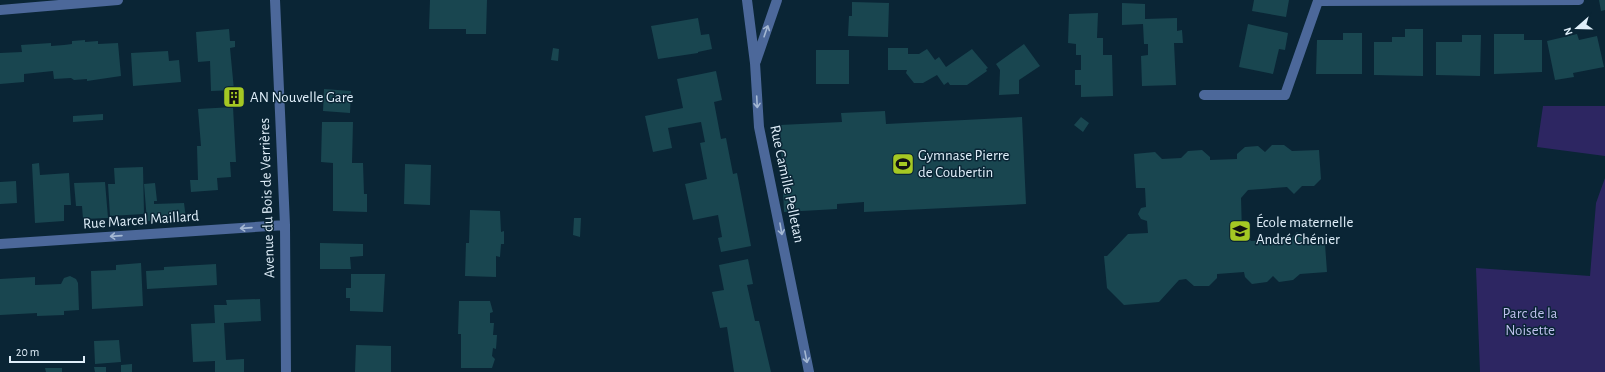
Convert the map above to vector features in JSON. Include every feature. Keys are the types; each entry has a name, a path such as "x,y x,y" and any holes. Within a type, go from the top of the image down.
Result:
{"street":[{"path":"0,10 118,0"},
{"name":"Avenue du Bois de Verrières","path":"275,0 285,225 286,372"},
{"name":"Rue Camille Pelletan","path":"747,0 755,63 759,127 809,372"},
{"path":"755,63 777,0"},
{"path":"1204,95 1285,94 1318,1 1579,0"},
{"name":"Rue Marcel Maillard","path":"0,244 285,225"}],"green space":[{"path":"1543,106 1605,106 1605,156 1537,147"},
{"name":"Parc de la Noisette","path":"1605,178 1605,372 1480,372 1476,268 1590,276 1596,203"}],"building":[{"path":"430,0 487,0 486,34 466,34 466,29 429,29"},
{"path":"1254,0 1289,0 1286,17 1252,11"},
{"path":"1599,0 1605,0 1605,10 1601,11"},
{"path":"852,2 889,3 888,37 848,36 849,16 852,16"},
{"path":"1122,3 1145,4 1145,19 1177,18 1177,31 1182,30 1183,43 1174,43 1176,85 1142,86 1141,56 1148,55 1148,44 1144,44 1143,24 1122,25"},
{"path":"1098,13 1097,38 1103,38 1103,55 1112,55 1113,96 1081,97 1081,85 1075,85 1075,70 1081,70 1081,55 1076,55 1076,44 1068,43 1069,14"},
{"path":"698,18 701,35 709,34 712,49 698,53 658,59 651,26"},
{"path":"1248,24 1288,33 1285,50 1279,49 1273,74 1239,67"},
{"path":"229,29 230,41 235,41 235,47 230,48 234,90 211,91 210,61 198,62 196,32"},
{"path":"1405,29 1423,29 1423,76 1374,75 1374,42 1392,42 1392,37 1405,37"},
{"path":"1343,33 1362,33 1362,74 1316,74 1317,40 1343,40"},
{"path":"1494,34 1524,34 1524,40 1542,40 1542,72 1494,74"},
{"path":"1577,34 1579,40 1597,36 1604,67 1573,73 1574,77 1555,80 1547,41"},
{"path":"1462,35 1481,35 1480,76 1436,75 1436,42 1462,42"},
{"path":"85,40 85,42 98,41 98,44 118,43 121,76 87,81 87,79 74,80 71,78 54,79 53,71 24,74 24,82 0,84 0,53 22,52 21,45 51,43 51,46 64,45 72,44 72,41"},
{"path":"1024,44 1040,66 1019,80 1019,94 999,95 1000,70 996,64"},
{"path":"553,48 559,49 558,61 551,60"},
{"path":"888,48 908,48 908,54 919,54 927,49 935,60 939,57 946,67 972,49 988,68 986,69 987,71 967,85 950,85 948,82 944,85 937,75 923,83 914,83 906,73 907,70 888,70"},
{"path":"816,50 849,50 849,84 816,84"},
{"path":"168,51 169,61 179,60 181,82 133,86 131,53"},
{"path":"716,71 722,100 714,102 721,139 726,138 733,174 737,173 751,246 721,252 718,238 722,237 718,215 693,220 685,184 707,179 700,143 705,142 701,122 668,128 672,148 653,152 645,116 683,108 677,79"},
{"path":"324,89 351,91 350,113 323,111"},
{"name":"AN Nouvelle Gare","path":"242,91 243,103 227,104 226,92"},
{"path":"233,107 236,162 230,162 231,177 217,178 218,190 191,192 190,180 198,180 197,146 201,146 198,109"},
{"name":"Gymnase Pierre de Coubertin","path":"885,111 886,124 1022,117 1026,204 864,212 864,202 837,204 837,209 784,212 780,125 842,122 841,113"},
{"path":"103,114 103,120 73,122 73,116"},
{"path":"1081,117 1089,123 1083,132 1074,125"},
{"path":"322,122 353,122 352,163 363,163 364,194 367,194 367,212 333,211 333,163 321,162"},
{"path":"1272,145 1284,145 1292,151 1319,150 1321,179 1314,186 1302,186 1294,194 1287,187 1248,190 1241,198 1242,233 1251,241 1290,239 1297,232 1305,238 1317,237 1325,244 1327,272 1300,274 1293,280 1279,282 1273,276 1267,282 1252,284 1245,277 1244,272 1217,274 1217,278 1209,286 1194,286 1186,279 1179,280 1159,302 1124,305 1107,288 1104,256 1107,256 1128,234 1148,233 1147,221 1141,219 1138,214 1141,208 1146,207 1145,188 1136,188 1134,154 1155,152 1162,159 1181,158 1188,151 1202,150 1210,157 1210,160 1237,159 1237,154 1245,147 1258,146 1265,152"},
{"path":"39,163 40,175 69,173 71,205 64,205 64,221 35,223 32,164"},
{"path":"405,164 431,165 430,205 404,204"},
{"path":"143,167 144,214 110,216 108,184 115,184 114,168"},
{"path":"16,181 17,203 0,204 0,182"},
{"path":"105,182 108,218 83,219 82,206 76,206 74,183"},
{"path":"155,183 157,201 154,201 154,204 184,203 186,219 147,221 144,184"},
{"path":"470,210 500,211 501,232 504,231 504,244 501,244 500,257 496,256 496,277 465,276 466,243 469,243"},
{"path":"574,218 581,218 580,237 573,235"},
{"path":"320,243 363,244 363,256 350,257 351,269 320,269"},
{"path":"748,259 753,284 747,285 755,321 759,321 771,372 734,372 727,327 720,328 712,292 724,290 719,265"},
{"path":"141,263 143,306 92,309 91,271 116,270 116,265"},
{"path":"216,264 217,285 147,289 146,271 164,270 164,267"},
{"path":"351,274 385,274 383,312 350,311 350,298 346,298 346,288 351,288"},
{"path":"70,276 76,279 78,283 79,310 64,311 64,315 37,316 37,313 0,315 0,279 35,277 35,285 61,284 64,278"},
{"path":"260,299 261,321 224,323 226,360 244,359 244,372 215,372 215,361 193,362 191,324 215,323 214,305 227,305 226,300"},
{"path":"459,301 490,301 493,312 490,313 490,323 494,323 493,335 497,335 496,349 493,348 492,356 495,359 492,368 461,368 461,334 458,334"},
{"path":"119,340 121,362 95,364 94,341"},
{"path":"356,345 391,346 391,372 355,372"},
{"path":"132,364 132,372 121,372 121,365"},
{"path":"94,367 106,367 106,372 95,372"},
{"path":"45,368 62,368 62,372 46,372"}],"place":[{"name":"AN Nouvelle Gare","path":"234,97"},
{"name":"Gymnase Pierre de Coubertin","path":"903,164"},
{"name":"École maternelle André Chénier","path":"1240,231"}]}
